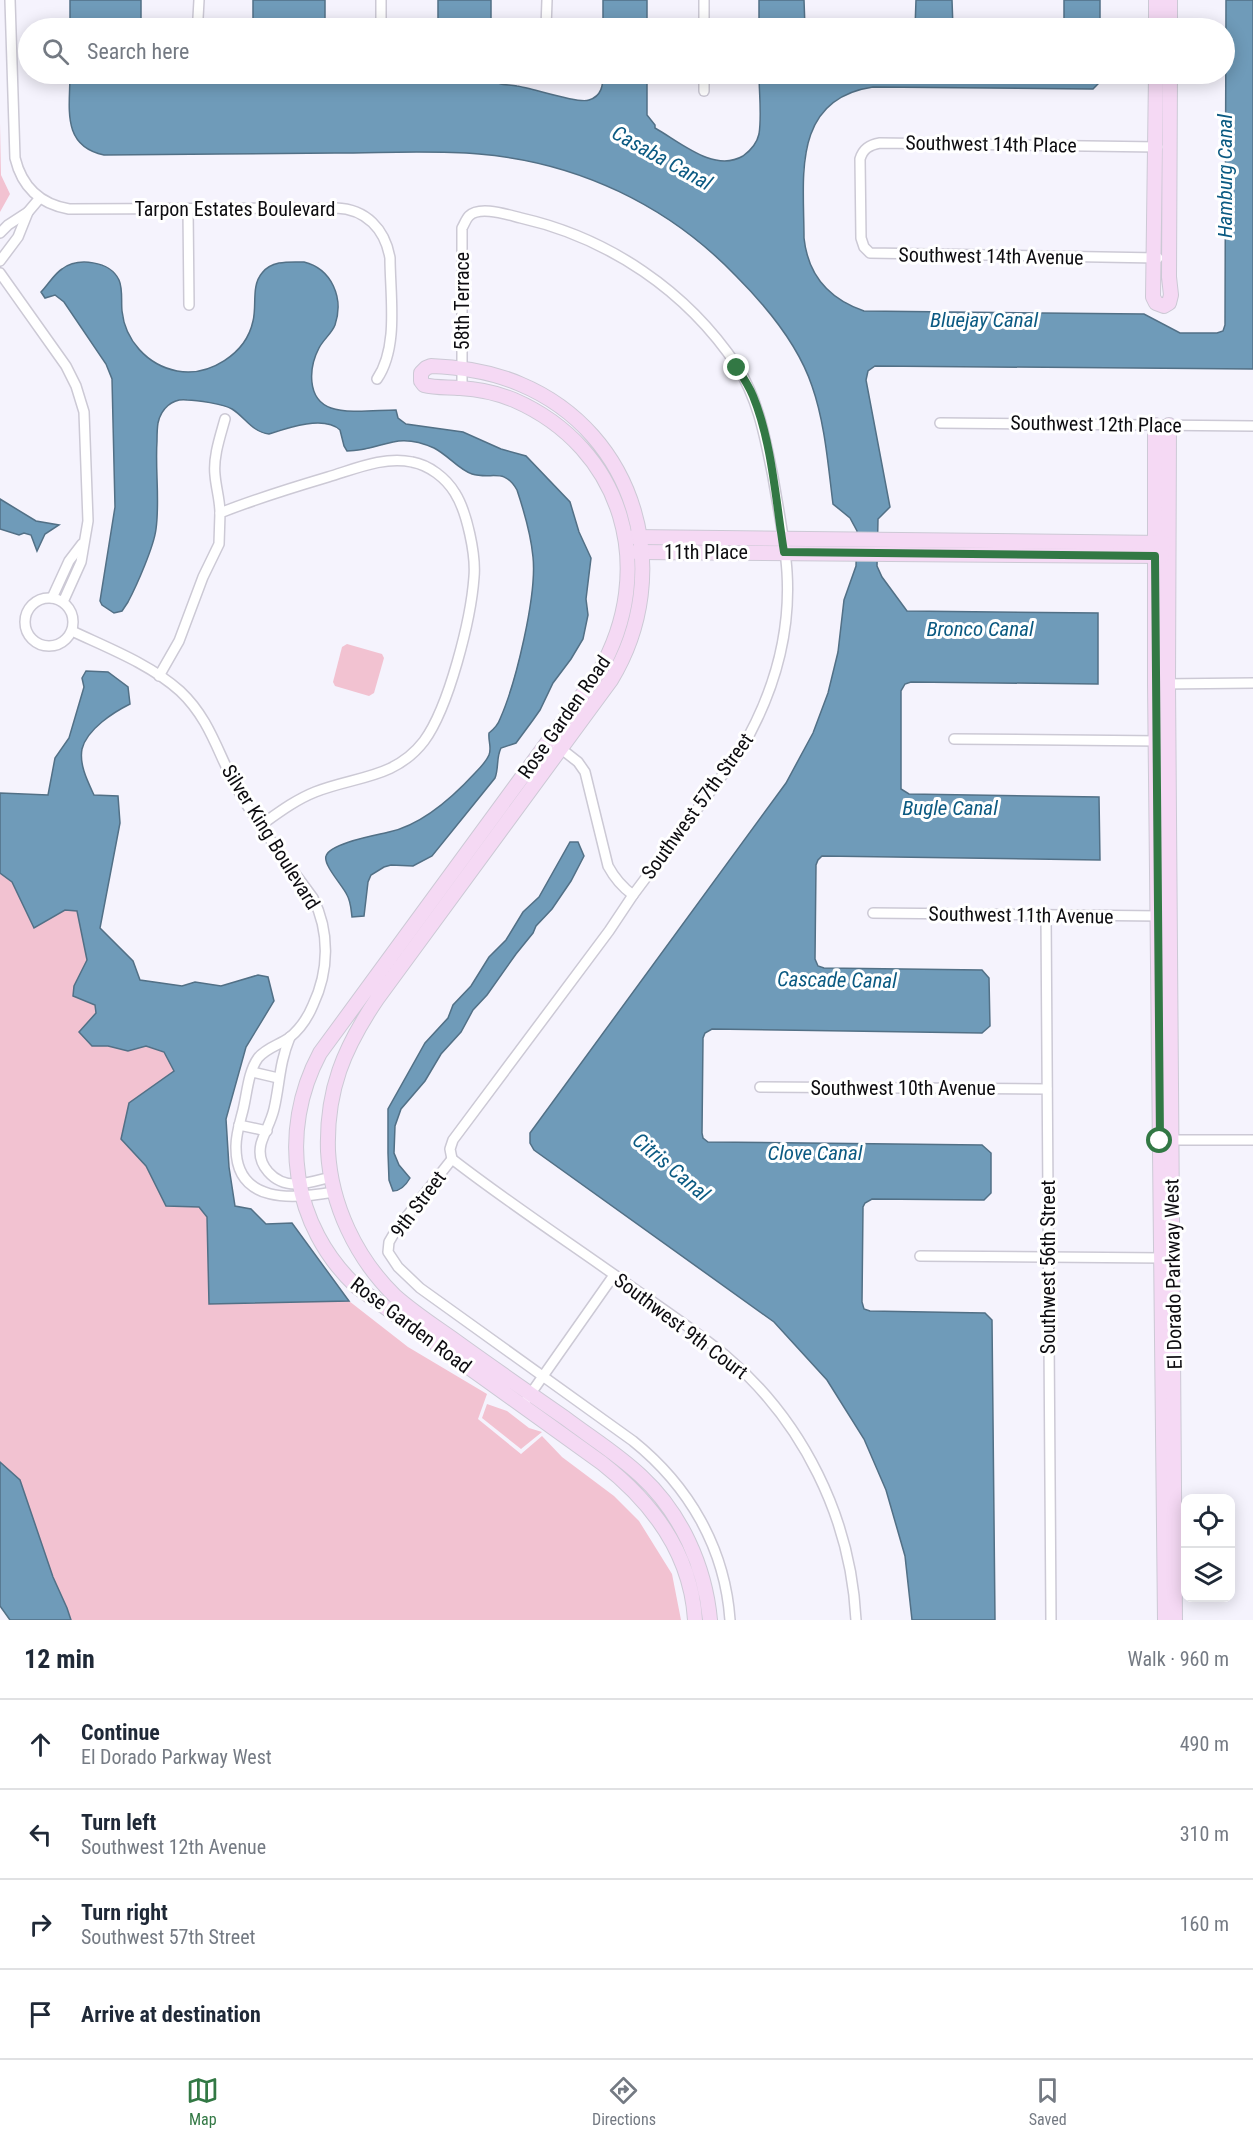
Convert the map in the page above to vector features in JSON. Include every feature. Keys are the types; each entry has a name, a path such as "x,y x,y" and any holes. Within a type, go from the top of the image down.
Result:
{"street":[{"path":"0,233 28,212 39,199 21,177 15,158 10,0"},
{"path":"198,18 199,0"},
{"path":"381,0 381,18"},
{"path":"546,0 546,18"},
{"path":"704,0 704,18"},
{"path":"1156,0 1156,18"},
{"path":"1170,0 1170,18"},
{"path":"704,84 704,91"},
{"path":"1155,84 1155,147 1162,258"},
{"path":"1162,258 1170,147 1170,84"},
{"name":"Southwest 14th Place","path":"860,199 862,154 868,147 880,143 1170,147"},
{"name":"Tarpon Estates Boulevard","path":"39,199 69,209 343,208 362,214 377,226 385,239 390,258 391,339 386,363 376,379"},
{"name":"Southwest 14th Avenue","path":"860,199 861,238 867,250 876,254 1162,258"},
{"path":"189,209 189,305"},
{"path":"0,261 18,237 28,212"},
{"name":"Southwest 57th Street","path":"452,1159 450,1149 453,1140 739,753 761,713 776,671 785,626 787,572 764,433 753,395 726,350 698,318 658,282 634,265 594,243 554,226 512,215 478,212 469,216"},
{"name":"58th Terrace","path":"462,388 462,228 469,216"},
{"path":"0,273 66,366 81,399 86,426 88,510 81,562 63,602"},
{"name":"Rose Garden Road","path":"526,1400 420,1334 349,1280 322,1246 308,1217 299,1183 295,1145 298,1114 306,1082 320,1053 556,744 612,680 628,648 642,595 643,552 633,505 621,477 602,447 585,428 556,403 505,378 463,368 430,366 423,370 420,377 424,385 462,388 513,400 546,417 569,435 594,463 606,482 619,512 626,537 627,595 615,641 556,744 353,1036 339,1069 331,1100 328,1135 334,1192 350,1235 385,1286 409,1307 526,1400 626,1482 684,1548 701,1572 710,1620"},
{"path":"159,676 179,641 203,577 219,544 220,500 214,474 225,418"},
{"name":"Southwest 12th Place","path":"940,423 1253,426"},
{"name":"El Dorado Parkway West","path":"1162,425 1161,684 1165,1140 1175,1620"},
{"path":"220,513 251,501 380,462 414,462 429,468 444,479 456,494 464,514 471,544 474,575 461,650 436,721 423,741 405,760 381,773 316,791 294,802 261,825"},
{"name":"11th Place","path":"626,537 850,539 884,547"},
{"path":"52,598 69,561 84,542"},
{"path":"884,547 1162,549"},
{"name":"11th Place","path":"627,552 850,554 884,547"},
{"path":"52,598 63,602 73,615 72,631 64,642 51,646 37,643 28,632 26,618 28,611 38,601 52,598"},
{"name":"Silver King Boulevard","path":"72,631 134,661 159,676 178,689 196,707 213,735 242,798 313,898 318,909 325,937 325,967 318,993 308,1016 290,1038 280,1064 275,1107 261,1144 264,1167"},
{"path":"1161,684 1253,683"},
{"path":"954,739 1162,741"},
{"path":"556,744 578,762 585,772 608,866 618,883 633,895"},
{"name":"Southwest 11th Avenue","path":"873,913 1164,916"},
{"name":"Southwest 56th Street","path":"1046,915 1051,1620"},
{"name":"Silver King Boulevard","path":"247,1180 239,1167 236,1146 252,1072 255,1063 263,1053 290,1038"},
{"path":"252,1072 278,1078"},
{"name":"Southwest 10th Avenue","path":"760,1087 1047,1089"},
{"path":"239,1125 267,1131"},
{"path":"1165,1140 1253,1140"},
{"name":"9th Street","path":"388,1252 389,1242 396,1230 452,1159"},
{"name":"Southwest 9th Court","path":"452,1159 724,1354 755,1383 790,1427 824,1486 838,1522 850,1570 856,1620"},
{"path":"331,1177 299,1183 285,1182 275,1178 264,1167 247,1180 268,1194 302,1197 334,1192"},
{"name":"Rose Garden Road","path":"388,1252 398,1267 425,1292 633,1441 661,1466 695,1508 710,1537 726,1585 730,1620"},
{"path":"920,1256 1167,1258"},
{"name":"El Dorado Parkway West","path":"1165,1620 1167,1258"},
{"path":"526,1400 614,1275"},
{"path":"684,1548 710,1537"},
{"name":"Rose Garden Road","path":"684,1548 695,1620"}],"shaded area":[{"path":"0,123 1,175 10,194 0,212"},
{"path":"347,644 382,654 384,658 374,693 369,696 335,686 333,682 342,647"},
{"path":"0,873 12,882 34,928 65,910 77,911 87,960 74,986 95,1005 96,1013 80,1032 92,1046 108,1046 128,1051 146,1046 164,1052 174,1071 129,1103 121,1139 146,1166 166,1206 199,1207 207,1217 209,1304 349,1301 408,1347 487,1394 478,1419 521,1454 542,1436 562,1457 614,1496 639,1521 672,1574 681,1620 71,1620 53,1577 20,1480 0,1462"},
{"path":"487,1404 507,1411 529,1428 542,1432 521,1449 482,1418"}],"water":[{"path":"70,0 141,0 141,18 70,18"},
{"path":"253,0 325,0 325,18 253,18"},
{"path":"438,0 491,0 491,18 438,18"},
{"path":"603,0 647,0 647,18 603,18"},
{"path":"759,0 804,0 805,18 759,18"},
{"path":"916,0 952,0 953,18 915,18"},
{"path":"1064,0 1100,0 1100,18 1064,18"},
{"path":"1226,0 1253,0 1253,369 875,366 868,371 866,380 890,507 878,519 877,566 882,577 907,611 1098,613 1098,684 911,682 905,684 901,691 901,789 909,794 1099,797 1100,860 822,856 816,865 815,959 818,966 824,968 982,970 989,978 990,1026 982,1033 712,1029 705,1033 703,1038 702,1133 703,1138 708,1142 982,1145 991,1153 991,1193 984,1200 872,1199 863,1207 862,1302 864,1309 870,1311 985,1313 992,1320 995,1620 912,1620 905,1556 886,1490 864,1439 827,1380 774,1322 534,1150 530,1143 530,1133 786,783 813,733 828,693 838,652 844,600 856,566 857,531 850,518 833,504 820,415 812,386 799,355 759,300 709,251 681,228 651,208 585,177 551,166 515,159 461,153 104,155 90,150 74,134 69,112 70,84 500,84 524,87 583,101 597,96 602,84 647,84 647,115 655,128 698,154 721,161 743,156 757,141 760,119 759,84 1098,84 1093,89 873,87 846,94 828,107 815,124 808,144 803,191 804,238 810,264 822,284 831,293 840,300 864,311 1144,314 1180,333 1217,333 1223,331 1225,325 1226,84 1235,84 1235,18 1226,18"},
{"path":"85,262 109,269 119,280 124,322 139,350 166,368 189,372 213,367 224,361 243,344 253,321 255,290 259,278 266,269 282,263 304,262 322,271 328,278 337,295 338,305 335,325 319,348 313,364 312,382 317,398 323,404 338,410 396,410 398,418 406,424 463,432 501,449 526,456 570,502 579,532 591,558 586,599 588,615 583,639 553,683 540,710 516,743 501,748 495,778 432,856 413,866 391,865 371,875 364,916 352,917 351,906 345,891 327,865 326,856 329,851 354,840 401,828 425,817 456,792 481,767 489,755 489,733 499,721 512,684 524,639 532,593 532,549 517,490 502,476 472,474 434,448 420,443 398,441 347,451 340,430 325,423 305,424 269,434 258,430 228,407 197,401 177,401 165,409 158,423 157,518 152,545 128,602 122,611 114,613 100,601 115,507 112,379 106,364 64,302 55,295 45,298 41,292 56,274 69,265"},
{"path":"0,499 36,521 59,525 45,534 37,551 31,535 24,533 19,535 0,529"},
{"path":"86,671 108,672 128,687 130,704 109,716 95,728 85,742 81,755 83,767 94,795 118,796 120,823 100,928 133,961 140,980 182,986 195,982 221,986 258,975 268,977 274,1001 246,1047 226,1119 229,1167 235,1206 251,1209 266,1224 292,1223 349,1301 209,1304 207,1217 199,1207 166,1206 146,1166 121,1139 129,1103 174,1071 164,1052 146,1046 128,1051 108,1046 92,1046 79,1032 96,1013 95,1005 73,996 74,986 87,960 77,911 65,910 34,928 12,882 0,873 0,793 48,795 55,758 69,738 84,687 82,678"},
{"path":"570,842 578,842 584,856 571,881 487,995 473,1010 461,1032 441,1054 425,1081 401,1109 395,1126 394,1153 399,1165 410,1178 403,1187 393,1191 389,1180 388,1109 425,1043 448,1018 453,1005 471,986 489,957 506,940 523,912 539,897"},
{"path":"0,1462 20,1480 53,1577 71,1620 10,1620 0,1606"}],"route":[{"path":"737,368 753,395 759,413 780,516 784,552 1155,556 1160,1141"}],"water label":[{"name":"Casaba Canal","path":"662,158"},
{"name":"Hamburg Canal","path":"1225,176"},
{"name":"Bluejay Canal","path":"984,320"},
{"name":"Bronco Canal","path":"980,629"},
{"name":"Bugle Canal","path":"950,808"},
{"name":"Cascade Canal","path":"837,980"},
{"name":"Clove Canal","path":"815,1153"},
{"name":"Citris Canal","path":"671,1167"}]}
